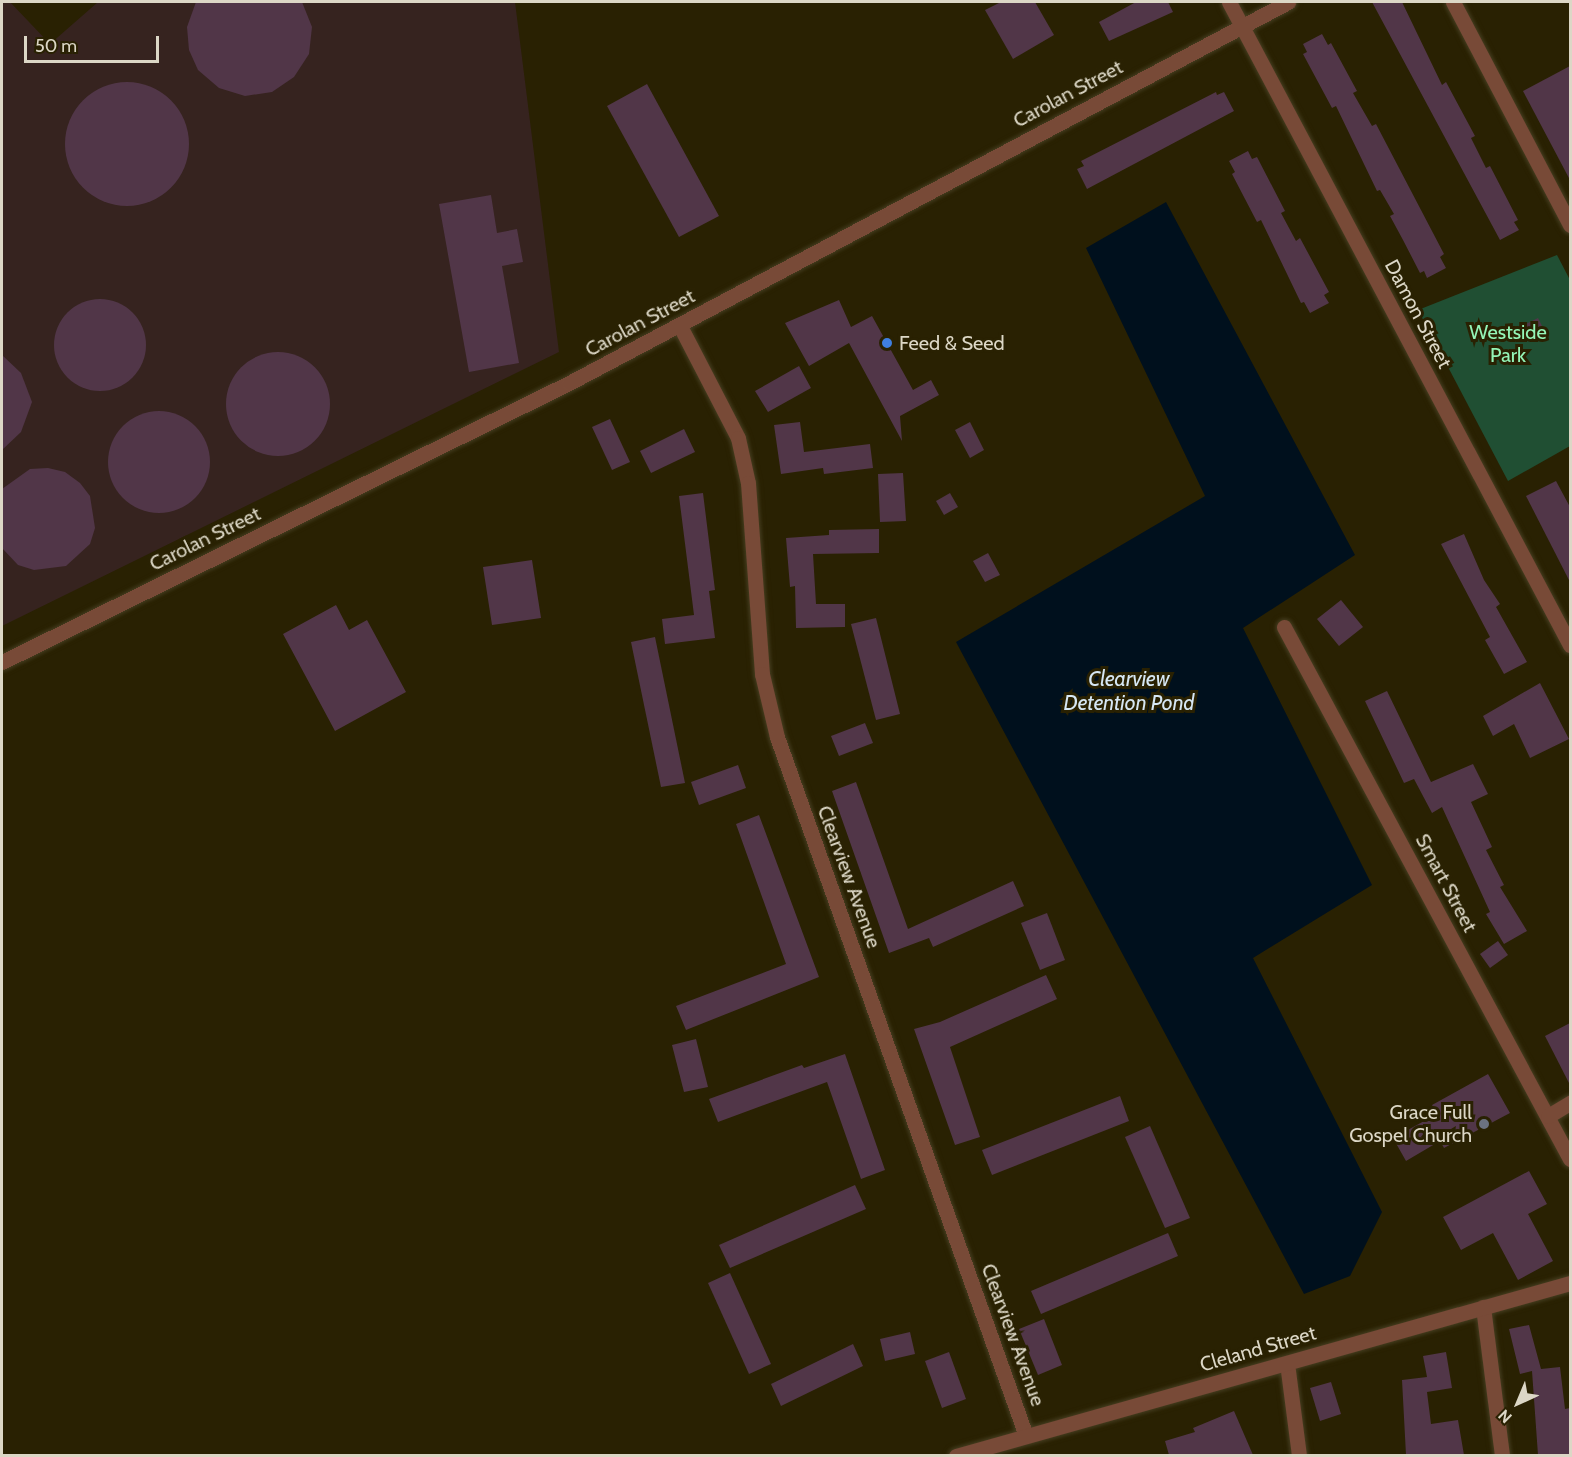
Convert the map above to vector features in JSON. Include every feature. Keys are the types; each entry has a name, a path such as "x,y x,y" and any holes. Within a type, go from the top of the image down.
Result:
{"street":[{"name":"Damon Street","path":"1229,2 1570,645"},
{"name":"Carolan Street","path":"2,662 680,326 1288,2"},
{"path":"1453,2 1570,225"},
{"name":"Clearview Avenue","path":"680,326 738,438 748,483 762,674 777,737 1026,1436"},
{"name":"Smart Street","path":"1284,627 1570,1159"},
{"path":"1548,1116 1570,1103"},
{"name":"Cleland Street","path":"956,1455 1570,1283"},
{"path":"1483,1307 1502,1455"},
{"path":"1287,1363 1299,1455"}],"shaded area":[{"path":"2,2 10,2 50,44 98,2 515,2 559,352 2,626"}],"green space":[{"name":"Westside Park","path":"1557,255 1570,280 1570,446 1508,481 1418,310"}],"water":[{"name":"Clearview Detention Pond","path":"1166,202 1355,555 1243,628 1372,885 1253,958 1382,1212 1350,1276 1304,1294 956,642 1205,496 1086,248"}],"building":[{"path":"196,2 302,2 312,27 309,54 294,77 272,92 245,96 219,88 198,70 189,50 187,27"},
{"path":"1001,2 1035,2 1054,35 1013,59 985,10"},
{"path":"1136,2 1168,2 1173,12 1109,41 1099,22"},
{"path":"1372,2 1402,2 1442,85 1446,82 1475,136 1471,138 1486,168 1490,166 1518,220 1514,222 1519,230 1500,240"},
{"path":"1322,34 1328,45 1331,43 1357,91 1353,93 1372,126 1376,124 1444,254 1440,257 1446,268 1427,278 1424,271 1420,273 1390,216 1394,214 1380,190 1377,191 1336,106 1332,108 1303,54 1307,52 1303,44"},
{"path":"1570,66 1570,180 1523,91"},
{"path":"127,82 151,87 171,100 184,120 189,144 184,168 171,188 151,201 127,206 103,201 83,188 70,168 65,144 70,120 83,100 103,87"},
{"path":"647,84 719,216 679,237 607,106"},
{"path":"1216,92 1217,95 1224,92 1234,111 1087,189 1077,169 1084,166 1081,161"},
{"path":"1248,151 1252,159 1257,157 1285,211 1281,213 1296,241 1300,238 1329,292 1324,295 1329,303 1310,313 1304,302 1301,303 1261,220 1257,222 1232,174 1235,172 1229,161"},
{"path":"491,195 497,233 517,229 523,262 502,266 519,363 469,372 439,204"},
{"path":"100,299 118,302 133,312 143,327 146,345 143,363 133,378 118,388 100,391 82,388 67,378 57,363 54,345 57,327 67,312 82,302"},
{"path":"839,300 851,327 872,316 913,390 931,380 939,395 900,416 902,441 849,343 809,366 785,323"},
{"path":"1538,318 1545,332 1530,340 1522,326"},
{"path":"278,352 298,356 307,361 321,375 326,384 330,404 326,424 321,433 307,447 298,452 278,456 258,452 249,447 235,433 230,424 226,404 230,384 235,375 249,361 258,356"},
{"path":"2,355 21,373 32,402 21,432 2,450"},
{"path":"799,366 811,388 768,412 755,391"},
{"path":"159,411 179,414 188,419 202,433 207,442 210,462 207,482 202,491 188,505 179,510 159,513 139,510 130,505 116,491 111,482 108,462 111,442 116,433 130,419 139,414"},
{"path":"610,419 630,462 612,470 592,427"},
{"path":"800,422 804,452 870,444 873,468 824,474 823,468 781,474 774,425"},
{"path":"970,422 984,450 970,458 955,430"},
{"path":"684,429 695,452 651,473 640,451"},
{"path":"48,468 65,472 80,483 90,496 95,528 90,544 66,566 34,570 18,565 2,548 2,489 30,469"},
{"path":"903,473 906,521 880,522 878,474"},
{"path":"1556,481 1570,507 1570,582 1526,496"},
{"path":"703,493 715,590 709,591 715,638 665,644 662,619 694,615 679,496"},
{"path":"950,493 958,507 944,515 936,501"},
{"path":"879,529 879,553 813,554 816,604 845,604 845,627 796,628 795,586 790,587 786,538 829,535 829,530"},
{"path":"1464,534 1484,580 1500,604 1496,607 1527,662 1504,674 1485,640 1490,637 1441,544"},
{"path":"988,553 1000,575 985,582 973,561"},
{"path":"532,560 541,618 492,625 483,567"},
{"path":"1341,600 1363,627 1339,646 1317,619"},
{"path":"336,605 349,630 367,620 406,692 335,731 283,634"},
{"path":"876,618 900,714 876,720 851,624"},
{"path":"655,637 685,783 661,787 631,642"},
{"path":"1540,683 1569,739 1530,758 1514,724 1493,736 1483,716"},
{"path":"1387,691 1431,782 1473,764 1488,794 1471,802 1492,847 1486,850 1504,885 1500,887 1527,931 1504,944 1486,914 1490,912 1442,807 1432,813 1414,779 1404,783 1365,701"},
{"path":"865,723 873,743 839,756 831,736"},
{"path":"738,765 746,788 699,805 691,782"},
{"path":"856,782 908,929 1013,881 1024,906 933,947 929,938 889,953 832,791"},
{"path":"759,815 819,977 686,1030 676,1006 786,964 736,824"},
{"path":"1047,913 1065,960 1040,970 1021,923"},
{"path":"1498,941 1508,955 1490,968 1480,954"},
{"path":"1046,975 1057,999 950,1047 980,1137 955,1145 914,1029 940,1022"},
{"path":"1570,1023 1570,1085 1545,1036"},
{"path":"696,1039 708,1087 684,1092 672,1045"},
{"path":"845,1054 885,1170 861,1179 827,1082 718,1122 709,1099 802,1065 804,1068"},
{"path":"1488,1074 1510,1113 1444,1148 1440,1141 1406,1161 1393,1138 1437,1114 1432,1105"},
{"path":"1120,1096 1129,1121 992,1175 982,1150"},
{"path":"1150,1126 1190,1218 1165,1228 1125,1137"},
{"path":"1529,1171 1547,1204 1528,1214 1553,1261 1518,1280 1493,1233 1461,1250 1443,1217"},
{"path":"855,1185 866,1209 730,1268 719,1245"},
{"path":"1168,1233 1178,1256 1041,1314 1031,1291"},
{"path":"730,1273 771,1364 749,1374 708,1283"},
{"path":"1044,1319 1062,1365 1038,1375 1019,1329"},
{"path":"1529,1325 1541,1369 1560,1367 1565,1409 1570,1408 1569,1455 1538,1455 1532,1371 1520,1374 1509,1329"},
{"path":"910,1332 915,1354 885,1361 880,1339"},
{"path":"853,1344 863,1366 781,1406 771,1384"},
{"path":"949,1352 966,1399 942,1408 925,1361"},
{"path":"1446,1352 1452,1388 1427,1392 1431,1424 1458,1420 1464,1455 1406,1455 1402,1380 1427,1377 1423,1356"},
{"path":"1331,1382 1341,1414 1320,1421 1310,1388"},
{"path":"1234,1411 1253,1455 1169,1455 1165,1441 1195,1432 1193,1428"}],"place":[{"name":"Feed & Seed","path":"887,343"},
{"name":"Grace Full Gospel Church","path":"1484,1124"}]}
